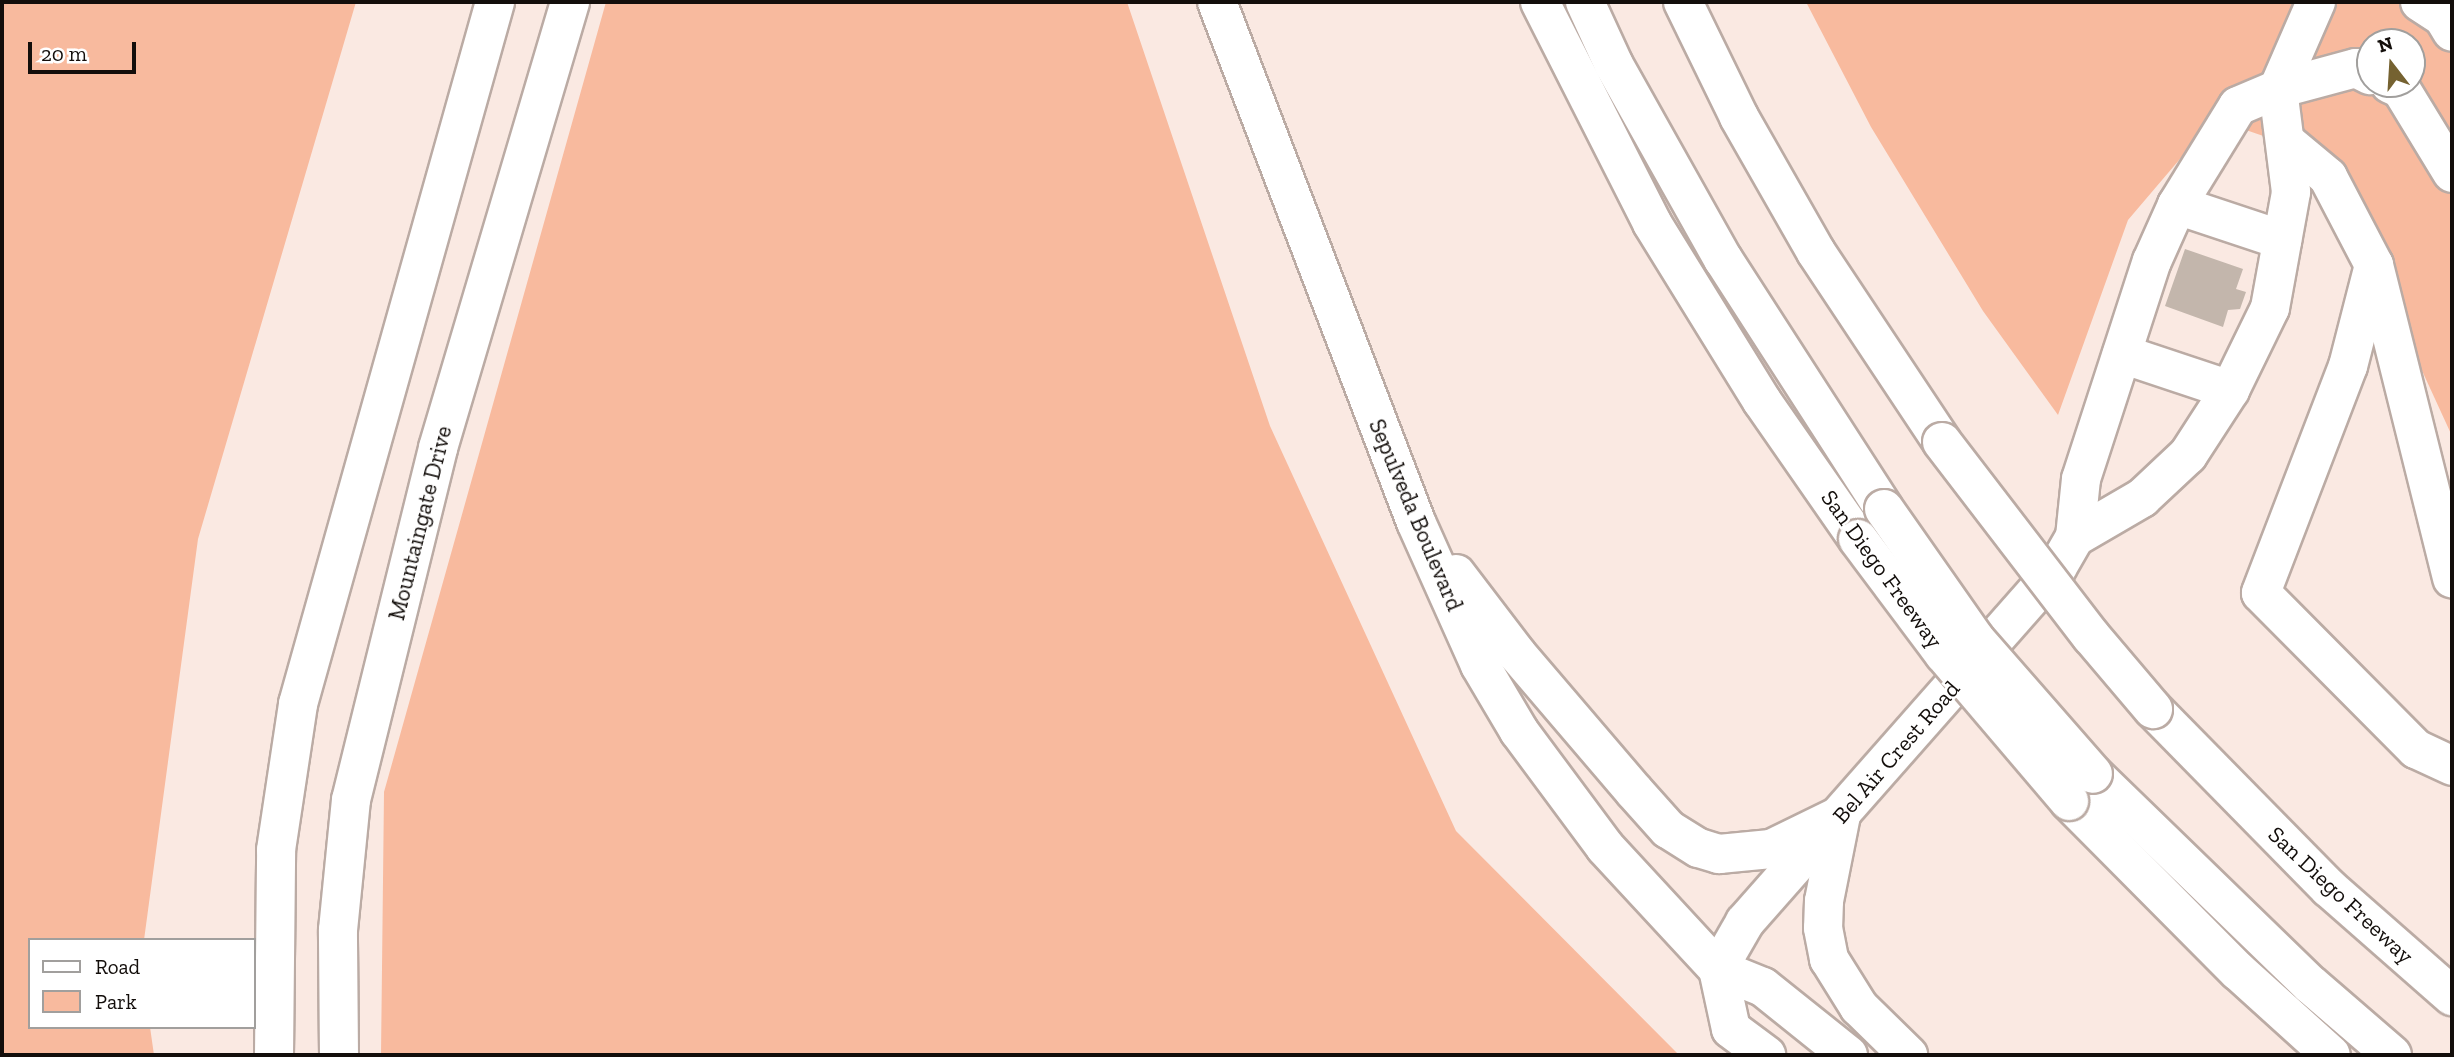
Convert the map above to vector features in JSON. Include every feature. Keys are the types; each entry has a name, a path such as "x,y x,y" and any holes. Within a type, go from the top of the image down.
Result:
{"main road":[{"path":"274,1055 276,850 298,704 495,2"},
{"name":"Mountaingate Drive","path":"339,1055 338,930 351,800 438,448 570,2"},
{"name":"Sepulveda Boulevard","path":"1217,2 1260,126 1416,522 1480,665 1519,731 1605,847 1717,969"},
{"name":"San Diego Freeway","path":"1540,2 1652,223 1762,401 1858,539 1944,654 2081,787 2238,971 2330,1055"},
{"path":"1585,2 1614,65 1723,259 1884,509 2081,787 2392,1055"},
{"name":"San Diego Freeway","path":"1684,2 1739,117 1816,252 1942,442 2082,626 2152,709 2329,888 2452,996"},
{"path":"2278,89 2316,2"},
{"path":"2420,2 2443,17 2452,32"},
{"name":"Bel Air Crest Road","path":"1717,969 1745,922 2057,568 2075,537 2081,479 2152,261 2177,205 2238,106 2278,89 2356,68"},
{"name":"Bel Air Crest Road","path":"2075,537 2151,489 2188,455 2230,390 2270,308 2291,192 2278,89"},
{"path":"2406,98 2452,173"},
{"path":"2285,141 2328,177 2374,265 2452,578"},
{"path":"2177,205 2282,240"},
{"path":"2374,265 2348,366 2261,593 2416,749 2452,766"},
{"path":"2122,354 2230,390"},
{"path":"1416,522 1517,654 1668,829 1699,848 1719,854 1771,849 1841,815"},
{"path":"1841,815 1824,901 1822,928 1829,959 1858,1007 1908,1055"},
{"path":"1717,969 1731,1029 1766,1055"},
{"path":"1717,969 1763,987 1847,1055"}],"green space":[{"path":"2,2 356,2 198,539 144,938 28,938 28,1029 150,1029 154,1055 2,1055"},
{"path":"606,2 1127,2 1270,426 1456,831 1679,1055 381,1055 384,792"},
{"path":"1806,2 2452,2 2452,436 2324,157 2214,119 2128,220 2058,415 1983,311 1871,127"}],"building":[{"path":"2185,249 2243,269 2236,289 2246,292 2240,309 2228,310 2223,327 2165,306"}]}
